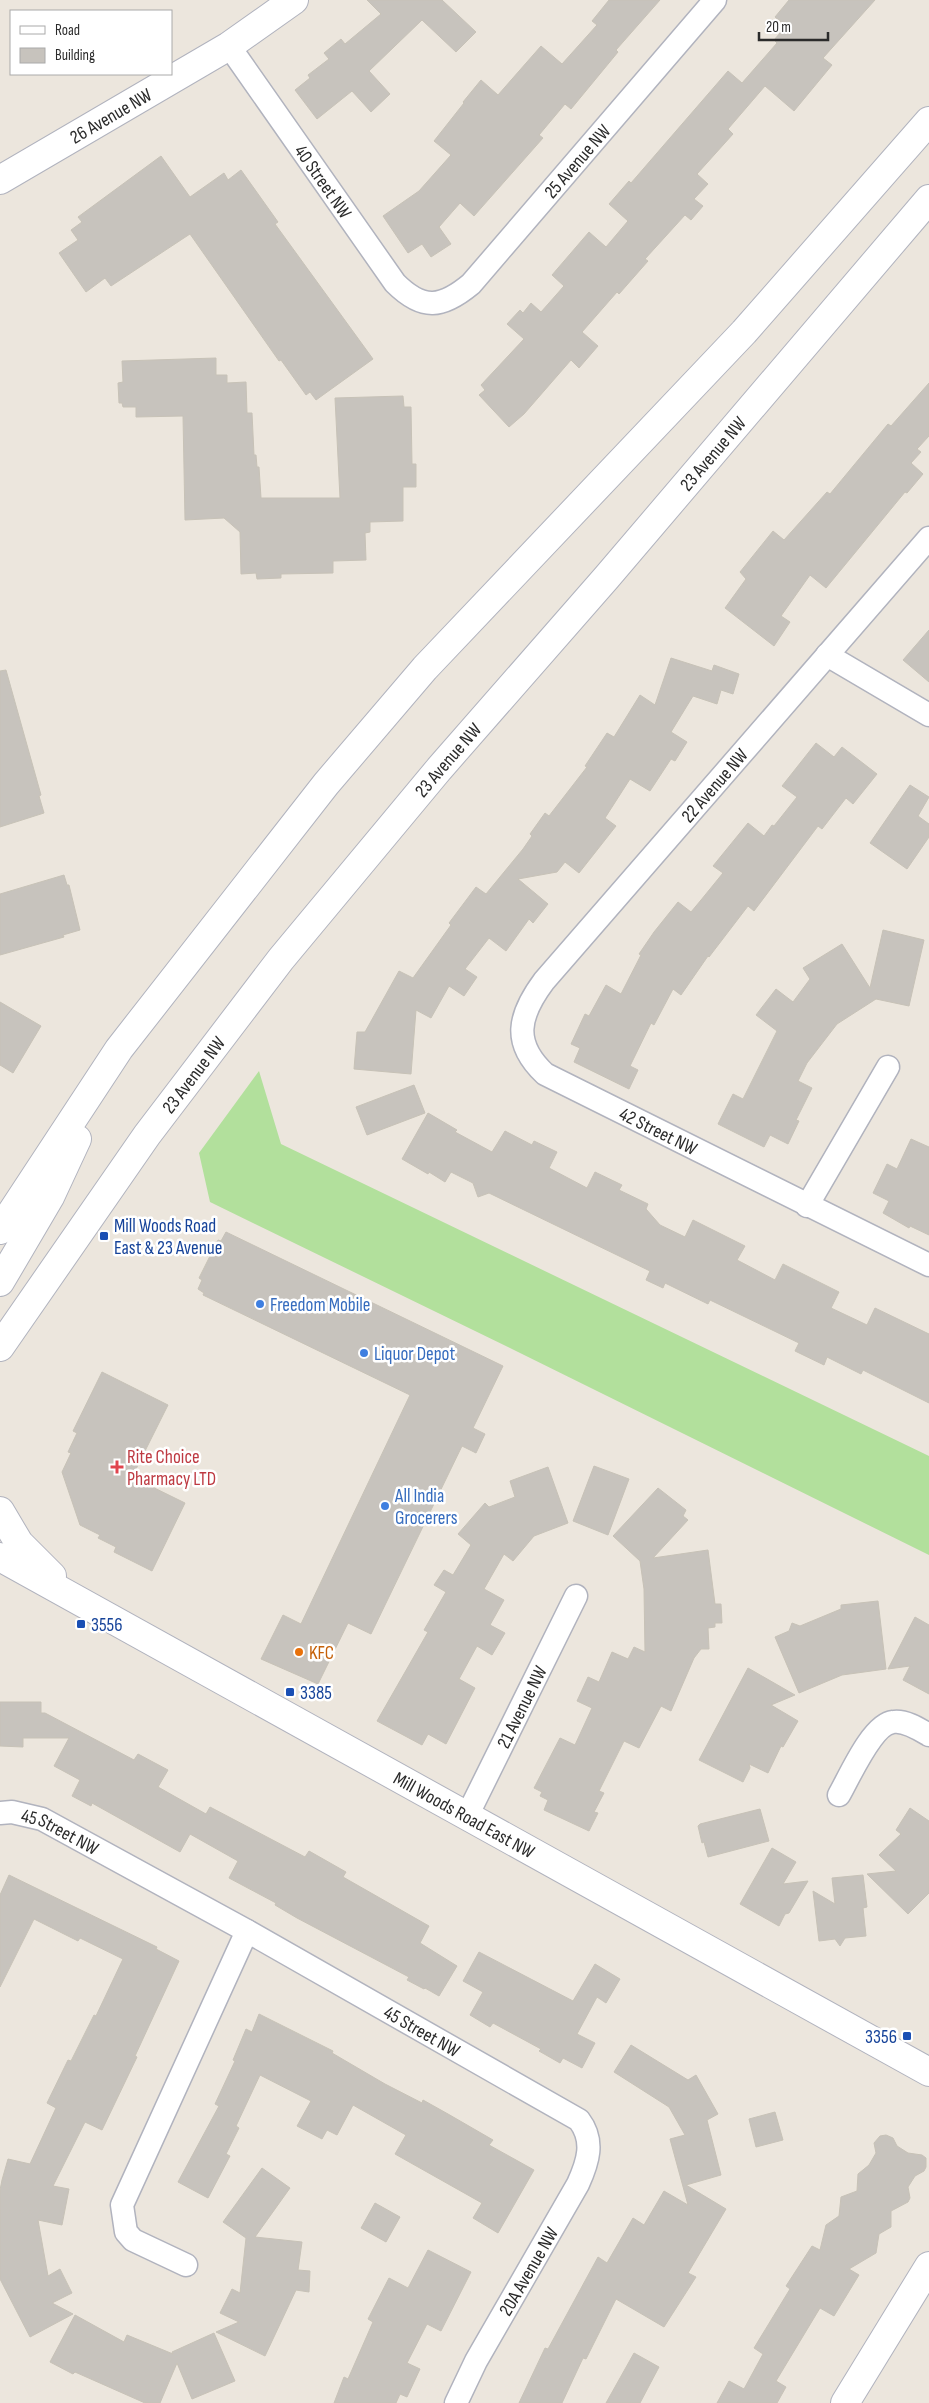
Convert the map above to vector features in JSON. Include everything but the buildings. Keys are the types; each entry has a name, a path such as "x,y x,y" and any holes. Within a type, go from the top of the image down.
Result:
{"main road":[{"name":"26 Avenue NW","path":"0,180 229,46 294,0"},
{"path":"0,1230 119,1049 326,784 425,668 744,332 929,121"},
{"name":"23 Avenue NW","path":"0,1347 142,1142 282,958 439,769 607,577 929,199"},
{"path":"0,1282 50,1196 119,1049"},
{"path":"0,1511 19,1543 78,1602"},
{"name":"Mill Woods Road East NW","path":"0,1557 78,1602 929,2072"},
{"path":"0,1578 78,1602"},
{"path":"845,2403 929,2266"}],"street":[{"name":"25 Avenue NW","path":"427,304 449,298 471,284 715,0"},
{"name":"40 Street NW","path":"229,46 395,284 412,298 427,304"},
{"name":"22 Avenue NW","path":"522,1043 522,1029 532,997 544,981 929,538"},
{"path":"827,655 929,715"},
{"name":"42 Street NW","path":"522,1043 533,1062 545,1074 807,1206 929,1265"},
{"path":"807,1206 888,1067"},
{"name":"21 Avenue NW","path":"467,1816 576,1596"},
{"path":"839,1795 871,1740 885,1724 893,1722 904,1723 929,1735"},
{"name":"45 Street NW","path":"0,1813 12,1812 42,1819 572,2114 584,2126 588,2137"},
{"path":"186,2265 133,2240 126,2232 122,2205 247,1932"},
{"name":"20A Avenue NW","path":"456,2403 476,2361 578,2184 587,2165 590,2149 588,2137"}],"green space":[{"path":"259,1071 281,1144 929,1456 929,1555 210,1202 199,1153"}],"place":[{"name":"Mill Woods Road East & 23 Avenue","path":"104,1236"},
{"name":"Freedom Mobile","path":"260,1304"},
{"name":"Liquor Depot","path":"364,1353"},
{"name":"Rite Choice Pharmacy LTD","path":"117,1467"},
{"name":"All India Grocerers","path":"385,1506"},
{"name":"3556","path":"81,1624"},
{"name":"KFC","path":"299,1652"},
{"name":"3385","path":"290,1692"},
{"name":"3356","path":"907,2036"}]}
